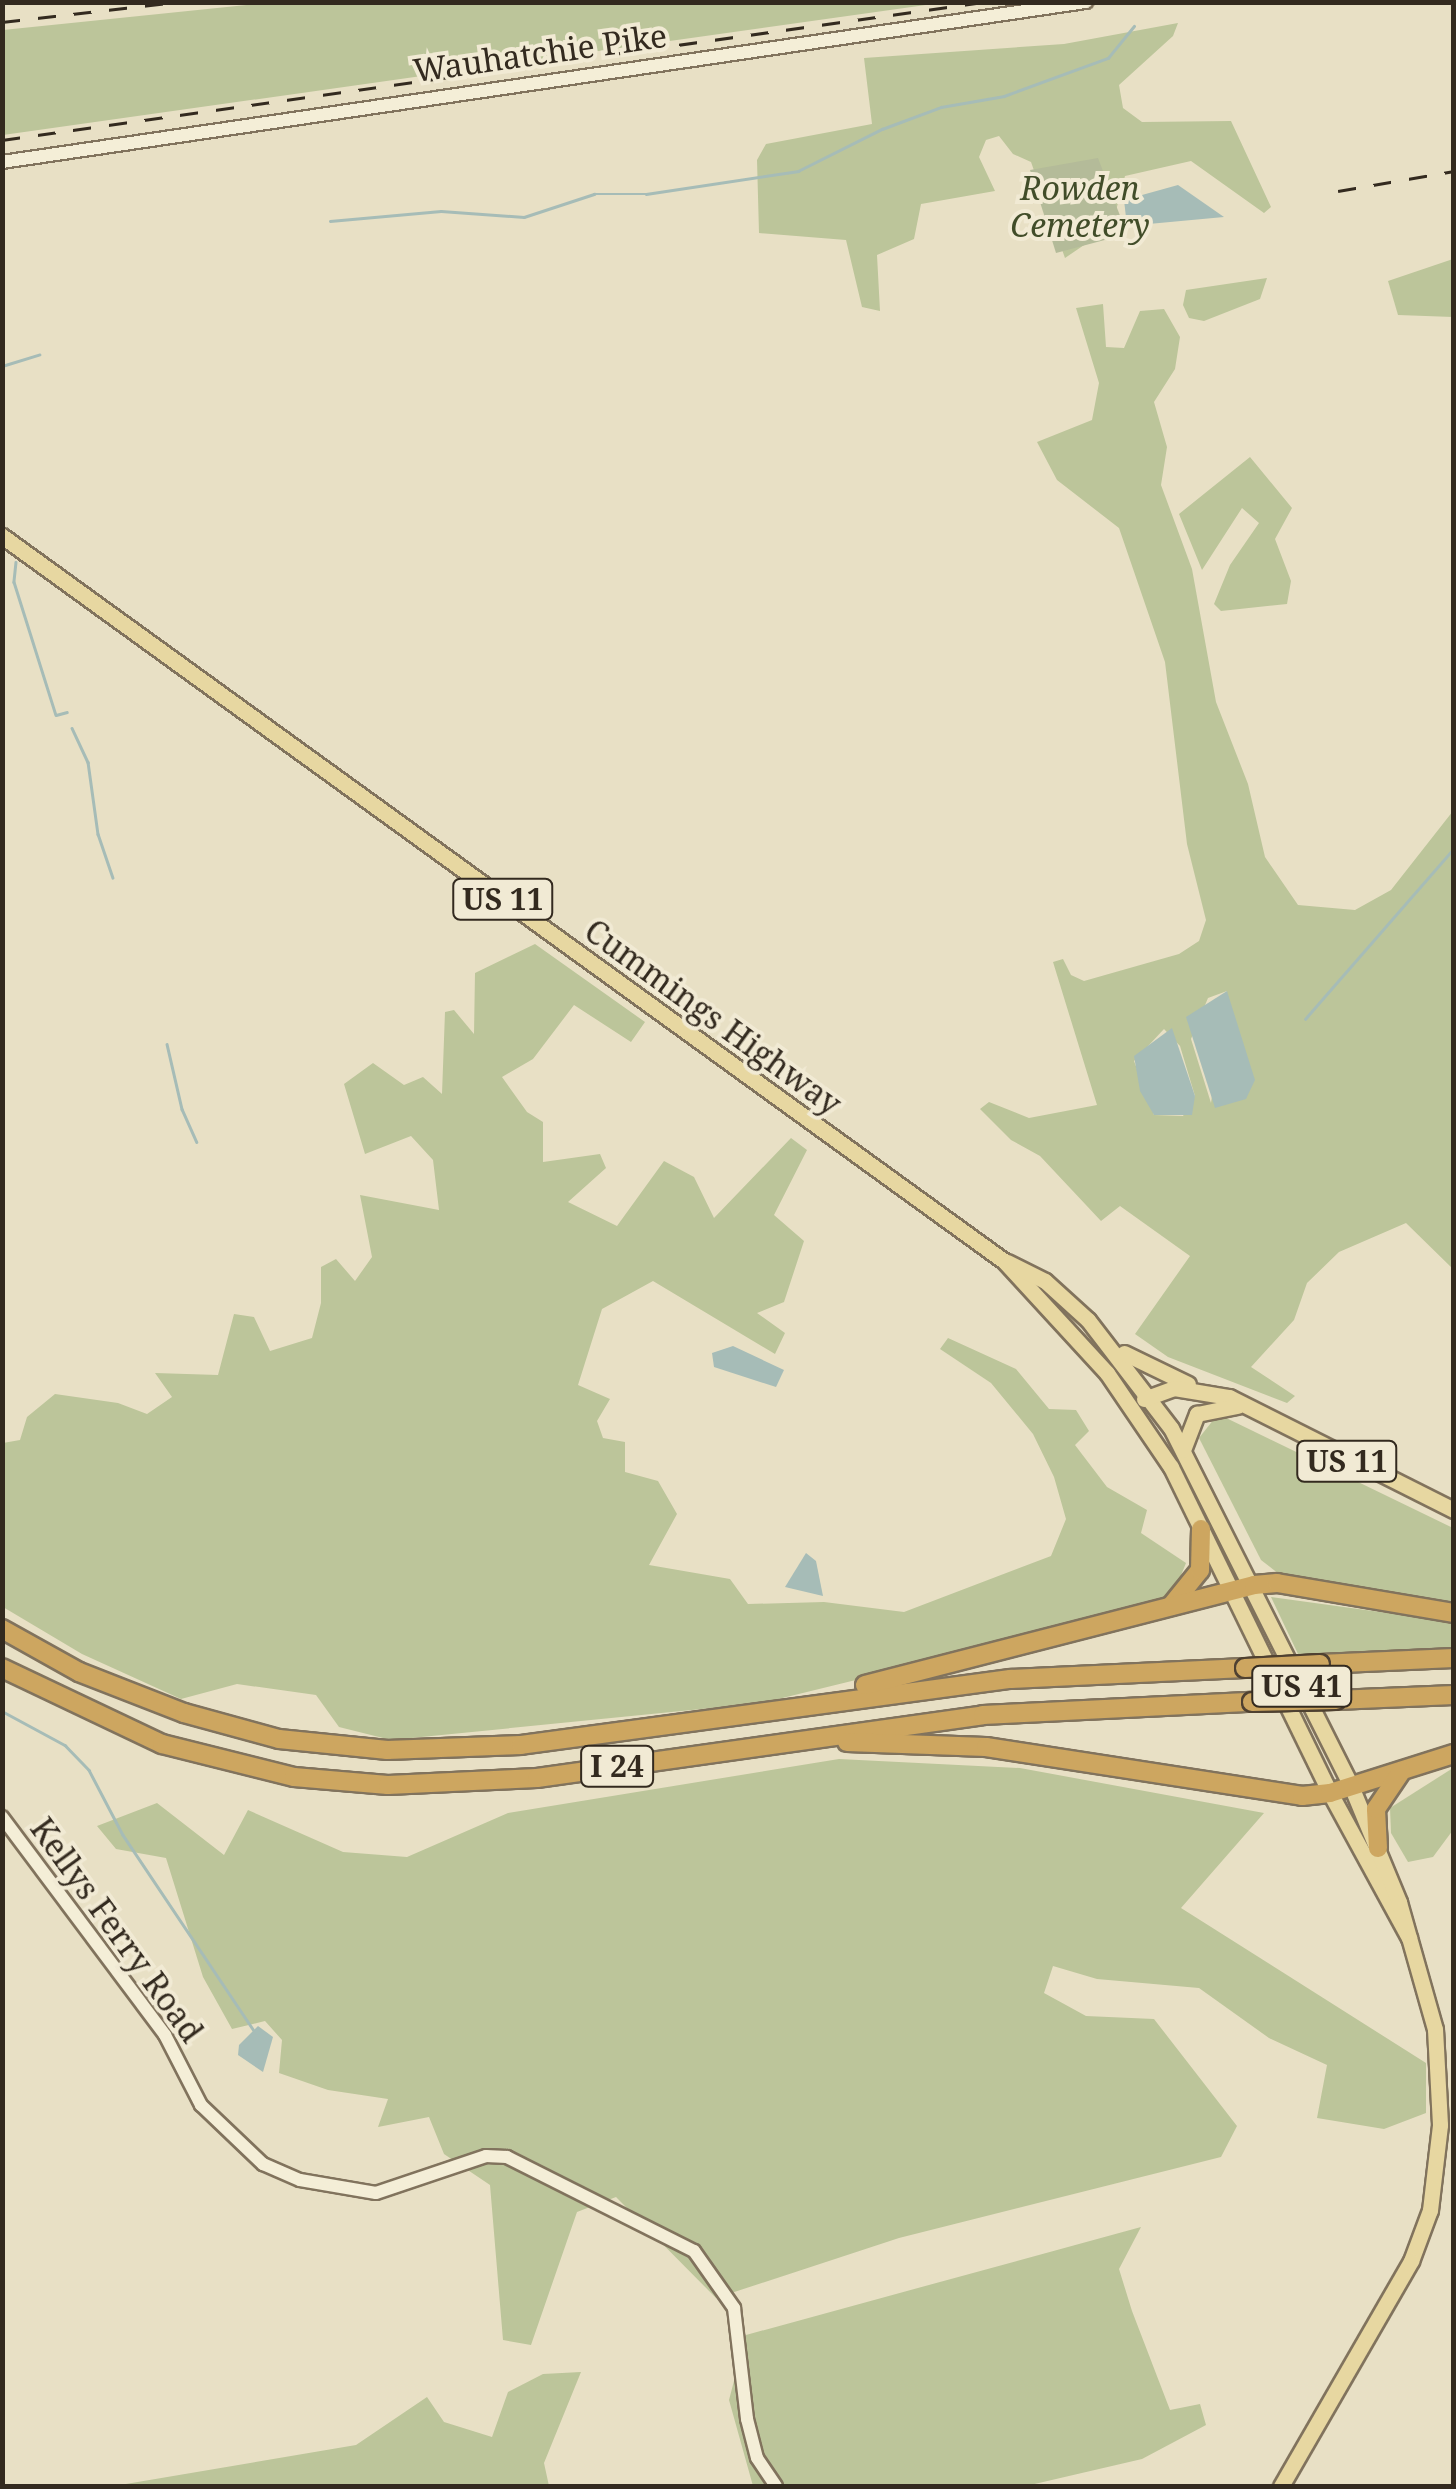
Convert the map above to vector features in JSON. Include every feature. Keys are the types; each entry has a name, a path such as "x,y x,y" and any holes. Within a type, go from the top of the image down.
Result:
{"highway":[{"path":"1163,1610 1184,1598 1200,1570 1202,1529"},
{"path":"751,1712 1254,1585 1277,1583 1454,1612"},
{"name":"I 24","path":"2,1629 80,1672 184,1714 330,1746 520,1745 1011,1679 1454,1658"},
{"name":"I 24","path":"2,1668 162,1744 227,1764 348,1783 483,1784 983,1715 1454,1695"},
{"path":"777,1742 986,1748 1302,1796 1330,1794 1454,1754"},
{"path":"1378,1848 1379,1801 1408,1766"}],"main road":[{"name":"Cummings Highway","path":"2,536 1004,1261 1045,1281 1109,1343 1149,1395 1183,1450 1254,1585 1351,1786 1378,1848 1435,2029 1440,2084 1430,2210 1403,2276 1281,2486"},
{"name":"Cummings Highway","path":"1004,1261 1132,1406 1202,1529 1330,1794 1409,1938"},
{"path":"1109,1343 1155,1373 1206,1391"},
{"name":"US 11","path":"1132,1406 1149,1395 1174,1388 1206,1391 1454,1510"},
{"path":"1183,1450 1197,1414 1244,1406"}],"street":[{"name":"Wauhatchie Pike","path":"2,162 1086,2"},
{"name":"Kellys Ferry Road","path":"2,1818 165,2035 201,2106 263,2164 300,2180 376,2193 486,2156 507,2157 694,2251 720,2282 738,2319 746,2419 757,2458 776,2486"}],"green space":[{"path":"276,2 940,3 3,135 3,30"},
{"path":"1178,23 1173,36 1119,85 1123,108 1142,122 1231,121 1271,207 1264,213 1191,161 1125,176 1112,226 1065,258 1031,162 1013,154 999,136 986,140 979,157 995,191 921,204 914,239 877,255 880,311 862,307 846,240 759,233 757,160 766,144 872,124 864,58 1064,44"},
{"name":"Rowden Cemetery","path":"1098,158 1127,234 1056,253 1030,170"},
{"path":"1453,259 1453,317 1398,315 1388,281"},
{"path":"1267,278 1260,299 1204,321 1189,318 1183,305 1186,290"},
{"path":"1103,304 1106,347 1124,348 1140,311 1164,309 1180,337 1175,369 1154,402 1167,447 1161,485 1192,569 1216,702 1248,784 1265,857 1298,905 1355,910 1391,890 1453,811 1453,1269 1406,1223 1339,1252 1307,1283 1294,1320 1251,1367 1295,1396 1287,1403 1168,1357 1135,1334 1190,1256 1120,1206 1101,1221 1040,1156 1011,1140 980,1109 989,1102 1029,1118 1097,1105 1053,962 1063,959 1071,975 1084,981 1179,954 1199,941 1206,920 1187,844 1165,662 1119,528 1057,480 1037,442 1092,420 1099,383 1076,308","holes":["1227,991 1211,1103 1191,1039 1208,998","1164,1029 1180,1046 1195,1096 1183,1116 1154,1115 1134,1061"]},
{"path":"1250,457 1292,508 1275,539 1291,581 1287,604 1221,611 1214,604 1230,565 1259,523 1242,508 1202,570 1179,514"},
{"path":"535,944 645,1022 631,1042 574,1005 533,1059 502,1077 527,1112 543,1122 543,1162 600,1154 606,1168 568,1202 617,1226 664,1161 694,1177 714,1218 791,1138 807,1150 774,1215 804,1241 784,1302 757,1313 785,1333 775,1354 653,1281 602,1309 578,1385 610,1399 597,1421 603,1438 625,1442 625,1472 658,1481 677,1514 649,1565 730,1579 748,1604 824,1602 904,1612 1051,1556 1066,1519 1054,1477 1033,1434 991,1383 940,1349 948,1338 1016,1369 1049,1409 1076,1410 1089,1431 1075,1445 1107,1487 1147,1510 1141,1533 1186,1563 1173,1595 1133,1612 762,1703 391,1740 339,1727 316,1695 237,1684 181,1699 82,1654 3,1607 3,1443 20,1440 27,1417 55,1394 118,1403 147,1414 172,1397 155,1373 218,1375 234,1314 254,1317 270,1351 312,1338 321,1303 321,1267 336,1259 355,1281 372,1257 360,1195 439,1210 433,1160 411,1136 365,1154 344,1084 373,1063 404,1085 423,1077 442,1094 445,1012 454,1010 474,1034 475,973"},
{"path":"1218,1414 1453,1528 1453,1604 1279,1574 1261,1560 1199,1438"},
{"path":"1271,1597 1453,1622 1453,1649 1298,1654"},
{"path":"839,1759 1020,1768 1264,1813 1181,1908 1426,2063 1426,2113 1384,2129 1317,2118 1327,2065 1269,2038 1199,1988 1097,1979 1053,1966 1044,1993 1086,2016 1154,2019 1237,2126 1221,2157 899,2238 716,2298 616,2197 577,2212 531,2345 503,2340 490,2185 444,2154 429,2117 378,2127 388,2099 328,2090 279,2073 282,2040 265,2021 232,2029 203,1977 166,1858 116,1849 97,1826 157,1803 224,1855 248,1810 343,1852 407,1857 508,1813"},
{"path":"1453,1768 1453,1830 1433,1857 1408,1862 1391,1833 1390,1808"},
{"path":"1141,2227 1119,2269 1132,2311 1170,2410 1200,2404 1206,2425 1142,2459 1026,2486 753,2486 729,2400 746,2335"},
{"path":"581,2372 544,2463 549,2486 114,2486 356,2445 427,2397 444,2422 492,2437 508,2392 543,2374"}],"water":[{"path":"1178,185 1224,217 1127,226 1124,200"},
{"path":"1227,991 1255,1080 1246,1099 1215,1108 1186,1017"},
{"path":"1172,1028 1195,1096 1192,1115 1154,1115 1140,1091 1134,1056"},
{"path":"733,1346 784,1370 776,1387 714,1367 712,1353"},
{"path":"806,1553 816,1561 823,1596 785,1587"},
{"path":"258,2026 273,2037 263,2072 238,2055 239,2045"}],"waterway":[{"path":"330,221 441,211 524,217 594,194 646,194 798,171 882,129 941,107 1004,96 1108,58 1134,26"},
{"path":"2,366 39,355"},
{"path":"16,562 14,582 56,715 67,712"},
{"path":"72,728 88,762 98,834 113,878"},
{"path":"1305,1019 1454,848"},
{"path":"167,1044 182,1109 197,1142"},
{"path":"2,1711 65,1745 89,1770 123,1835 253,2029"}],"railway":[{"path":"2,22 177,2"},
{"path":"2,140 983,2"},
{"path":"1338,191 1454,171"}]}
